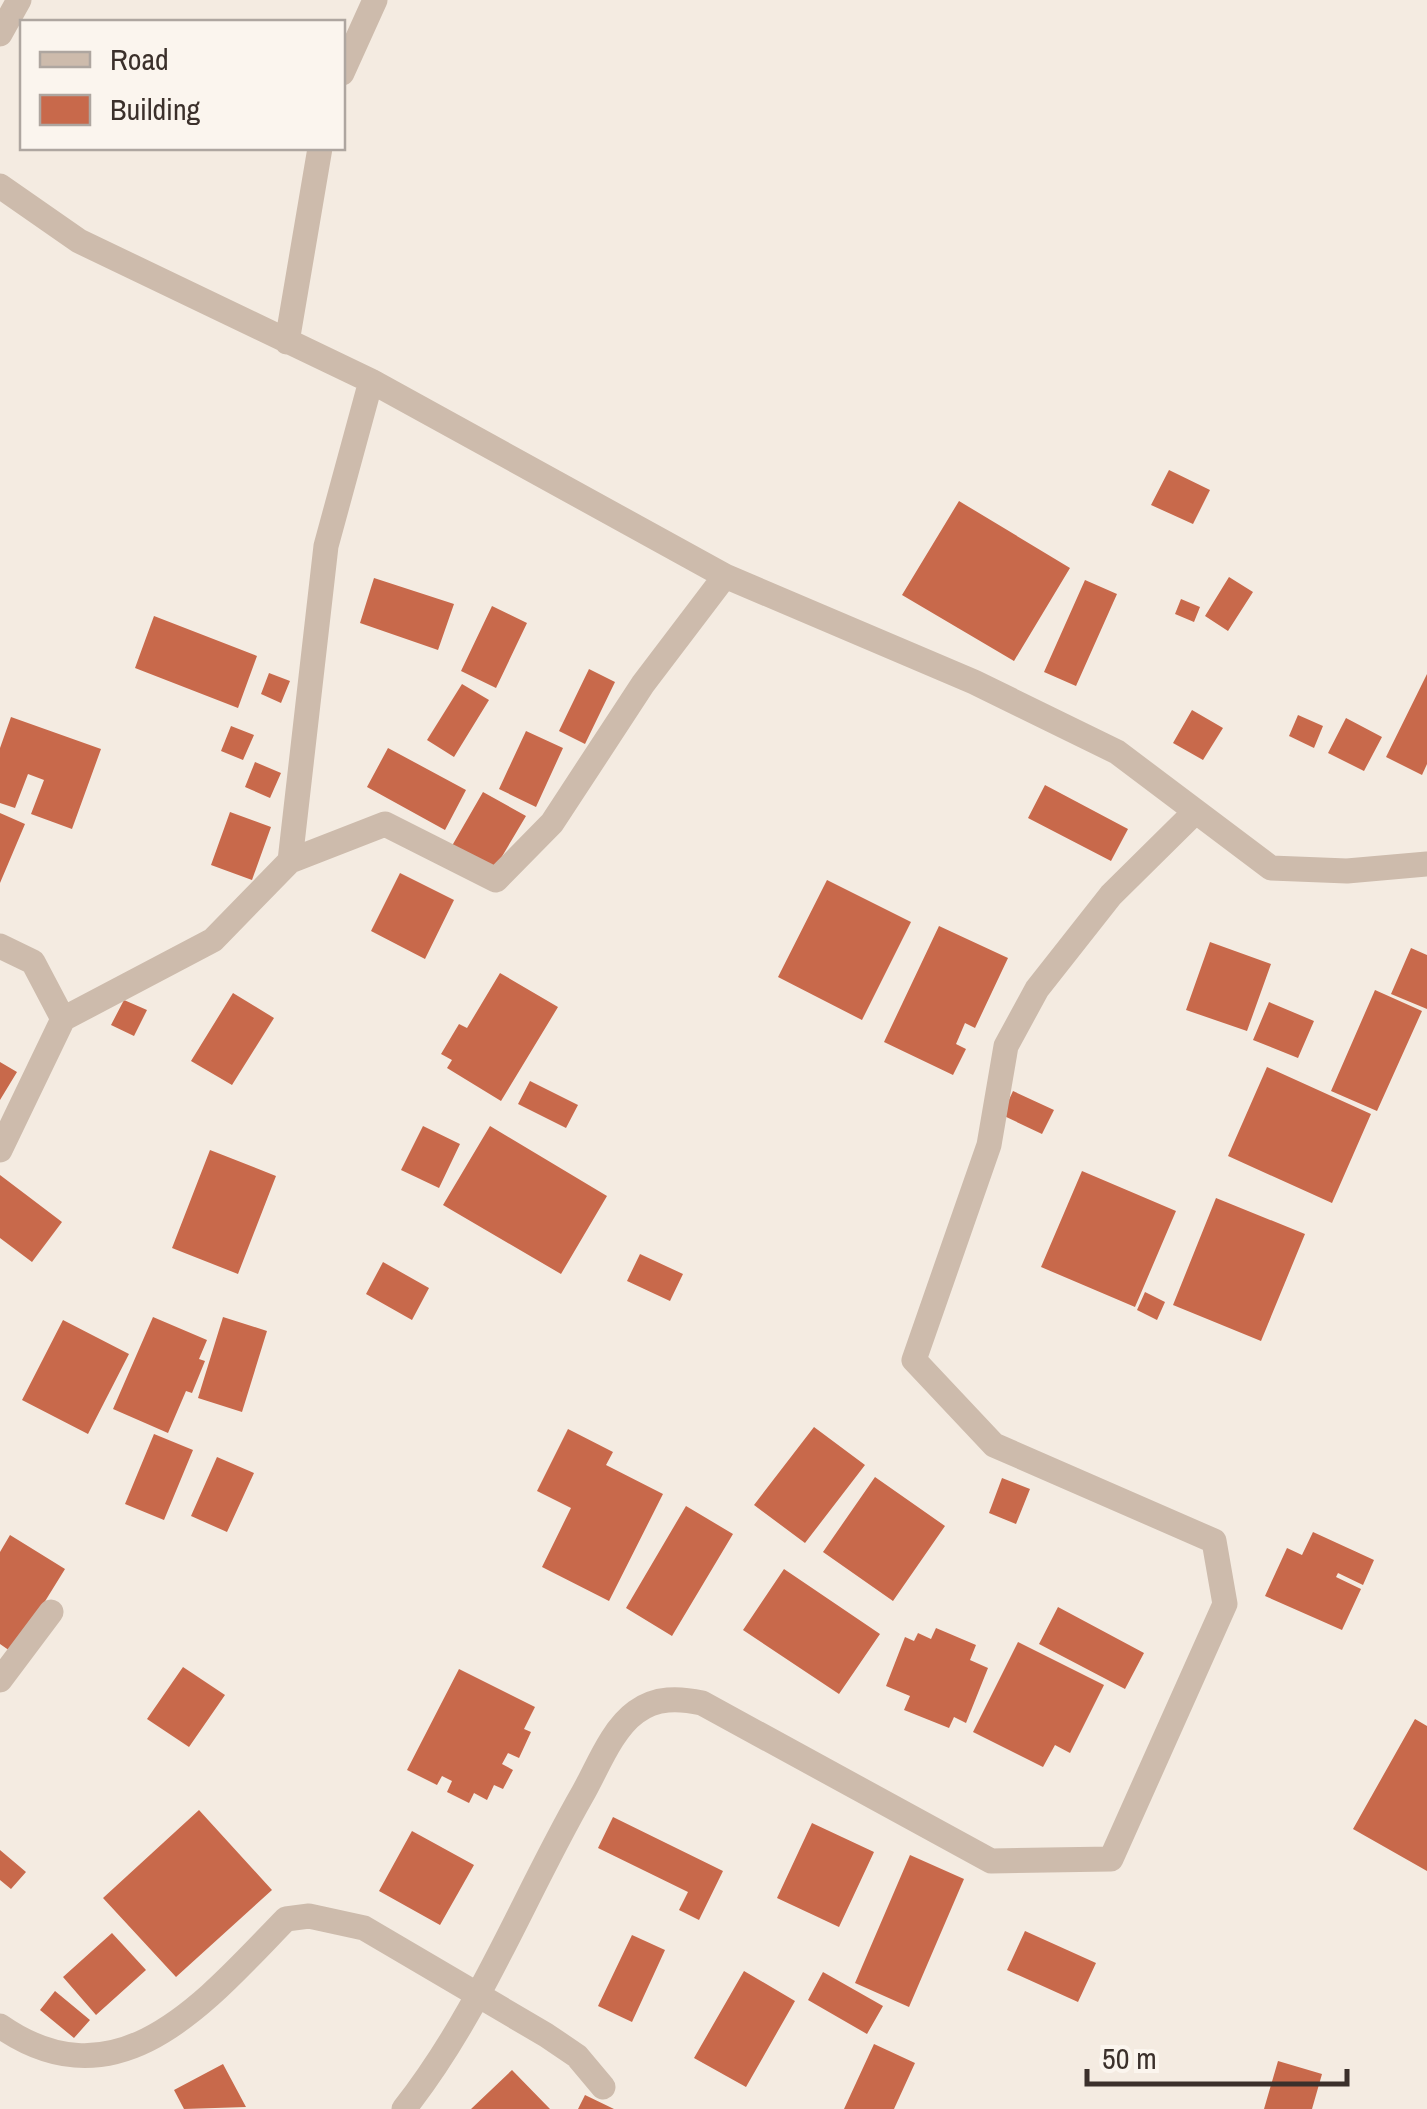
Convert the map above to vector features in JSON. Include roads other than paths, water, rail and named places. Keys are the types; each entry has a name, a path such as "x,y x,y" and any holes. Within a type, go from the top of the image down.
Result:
{"street":[{"path":"0,34 19,0"},
{"path":"345,65 375,0"},
{"path":"287,342 320,150"},
{"path":"0,186 79,241 371,380 725,576 974,682 1116,752 1272,868 1347,871 1427,864"},
{"path":"290,862 326,546 371,380"},
{"path":"0,1150 63,1019 213,940 290,862 384,824 496,880 552,823 643,684 725,576"},
{"path":"404,2109 478,1996 556,1840 620,1728 636,1711 656,1702 680,1698 702,1704 991,1861 1111,1860 1226,1604 1214,1541 994,1445 914,1360 989,1145 1006,1046 1038,989 1111,895 1194,812"},
{"path":"0,946 33,962 63,1019"},
{"path":"0,1680 51,1612"},
{"path":"0,2026 50,2058 82,2068 112,2066 168,2040 286,1919 308,1916 364,1928 577,2056 602,2087"}]}
